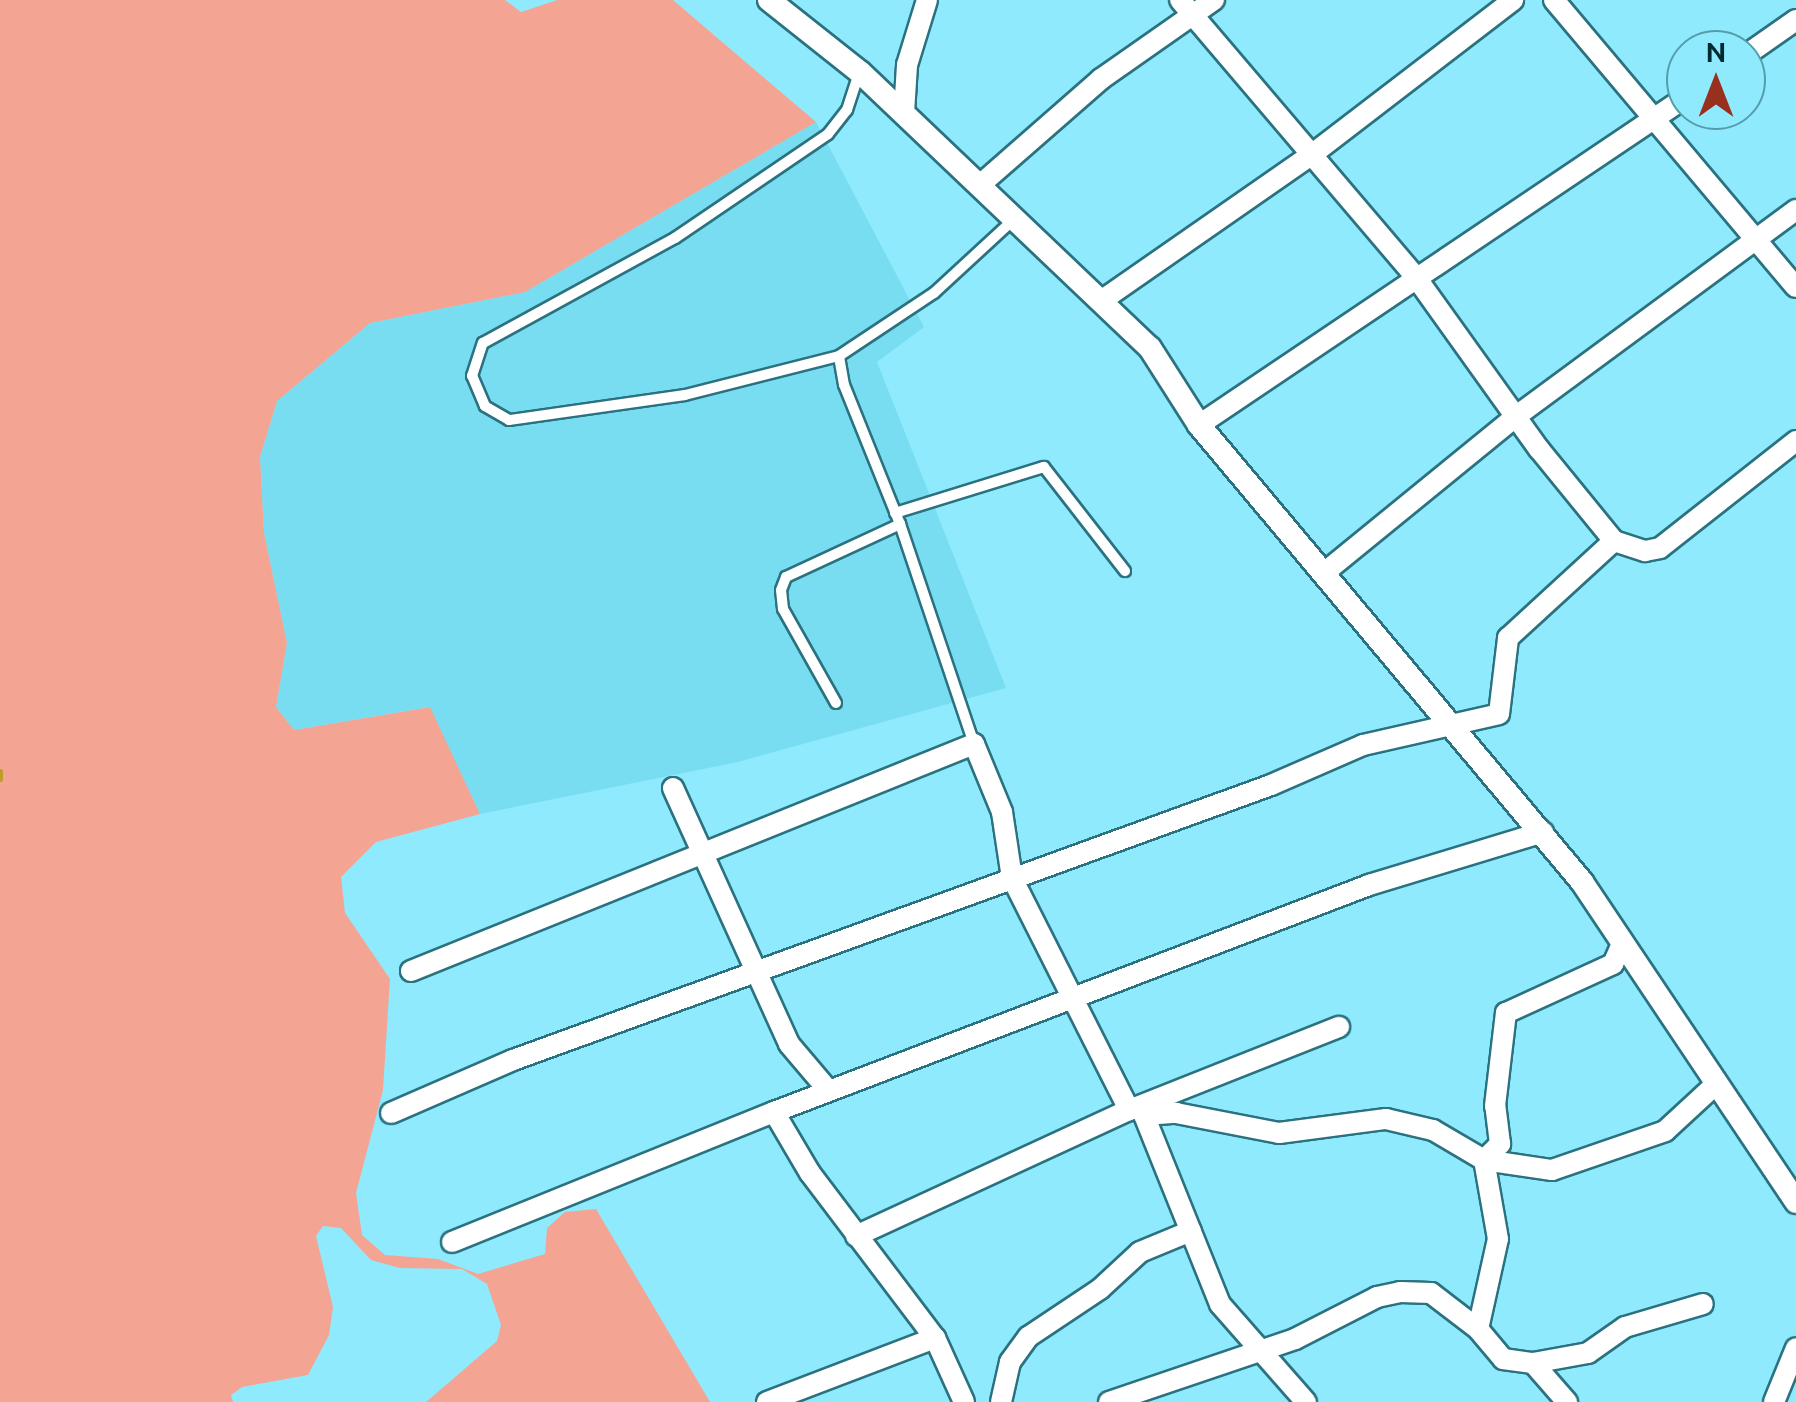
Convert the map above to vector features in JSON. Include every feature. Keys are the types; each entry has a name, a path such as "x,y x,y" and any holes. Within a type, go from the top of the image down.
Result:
{"street":[{"path":"769,0 860,72 1150,348 1199,425 1324,573 1443,724 1542,832 1623,942 1796,1202"},
{"path":"904,113 907,65 927,0"},
{"path":"980,184 1184,7 1214,0"},
{"path":"1101,301 1310,156 1513,0"},
{"path":"1554,0 1652,121 1796,287"},
{"path":"1184,7 1415,276 1515,417 1614,541 1645,551 1660,548 1796,441"},
{"path":"1766,41 1796,20"},
{"path":"1199,425 1415,276 1666,111"},
{"path":"1324,573 1515,417 1796,210"},
{"path":"391,1113 512,1060 1272,786 1363,744 1499,714 1508,638 1614,541"},
{"path":"412,972 974,744 1002,812 1012,878 1129,1110"},
{"path":"673,788 789,1044 828,1090"},
{"path":"452,1242 828,1090 1369,885 1542,832"},
{"path":"1484,1160 1500,1144 1495,1106 1506,1013 1613,964 1623,942"},
{"path":"856,1236 1129,1110 1339,1027"},
{"path":"1306,1402 1258,1352 1220,1304 1144,1116 1176,1113 1279,1134 1386,1119 1433,1130 1484,1160 1552,1170 1665,1131 1715,1085"},
{"path":"774,1112 856,1236 935,1338 964,1402"},
{"path":"1478,1329 1498,1239 1484,1160"},
{"path":"1001,1402 1010,1362 1028,1337 1100,1289 1140,1252 1192,1231"},
{"path":"1109,1402 1258,1352 1400,1292 1431,1293 1478,1329 1503,1359 1533,1364 1588,1353 1625,1328 1704,1304"},
{"path":"771,1401 935,1338"},
{"path":"1774,1402 1796,1348"},
{"path":"1533,1364 1568,1402"}],"lane":[{"path":"860,72 847,110 828,134 675,238 483,343 472,376 486,406 509,420 703,391 840,356 934,293 1014,220"},
{"path":"840,356 844,385 898,518 974,744"},
{"path":"836,702 783,609 781,590 786,576 898,518 1044,467 1125,571"}],"shaded area":[{"path":"0,0 505,0 521,12 557,0 673,0 816,122 525,292 370,323 277,401 260,457 264,533 287,643 276,707 294,730 430,707 480,814 376,842 341,877 345,913 390,979 383,1090 356,1193 362,1235 385,1255 438,1259 478,1274 545,1254 547,1228 565,1212 596,1209 710,1402 426,1402 497,1341 501,1325 487,1284 462,1269 400,1268 371,1260 341,1228 323,1226 316,1236 333,1307 329,1335 308,1375 242,1387 231,1395 233,1402 0,1402"},
{"path":"816,122 924,327 877,362 1006,688 738,762 480,814 429,707 294,730 276,707 287,643 264,533 260,457 277,401 370,323 525,292"}],"waterway":[{"path":"0,771 0,779"}]}
